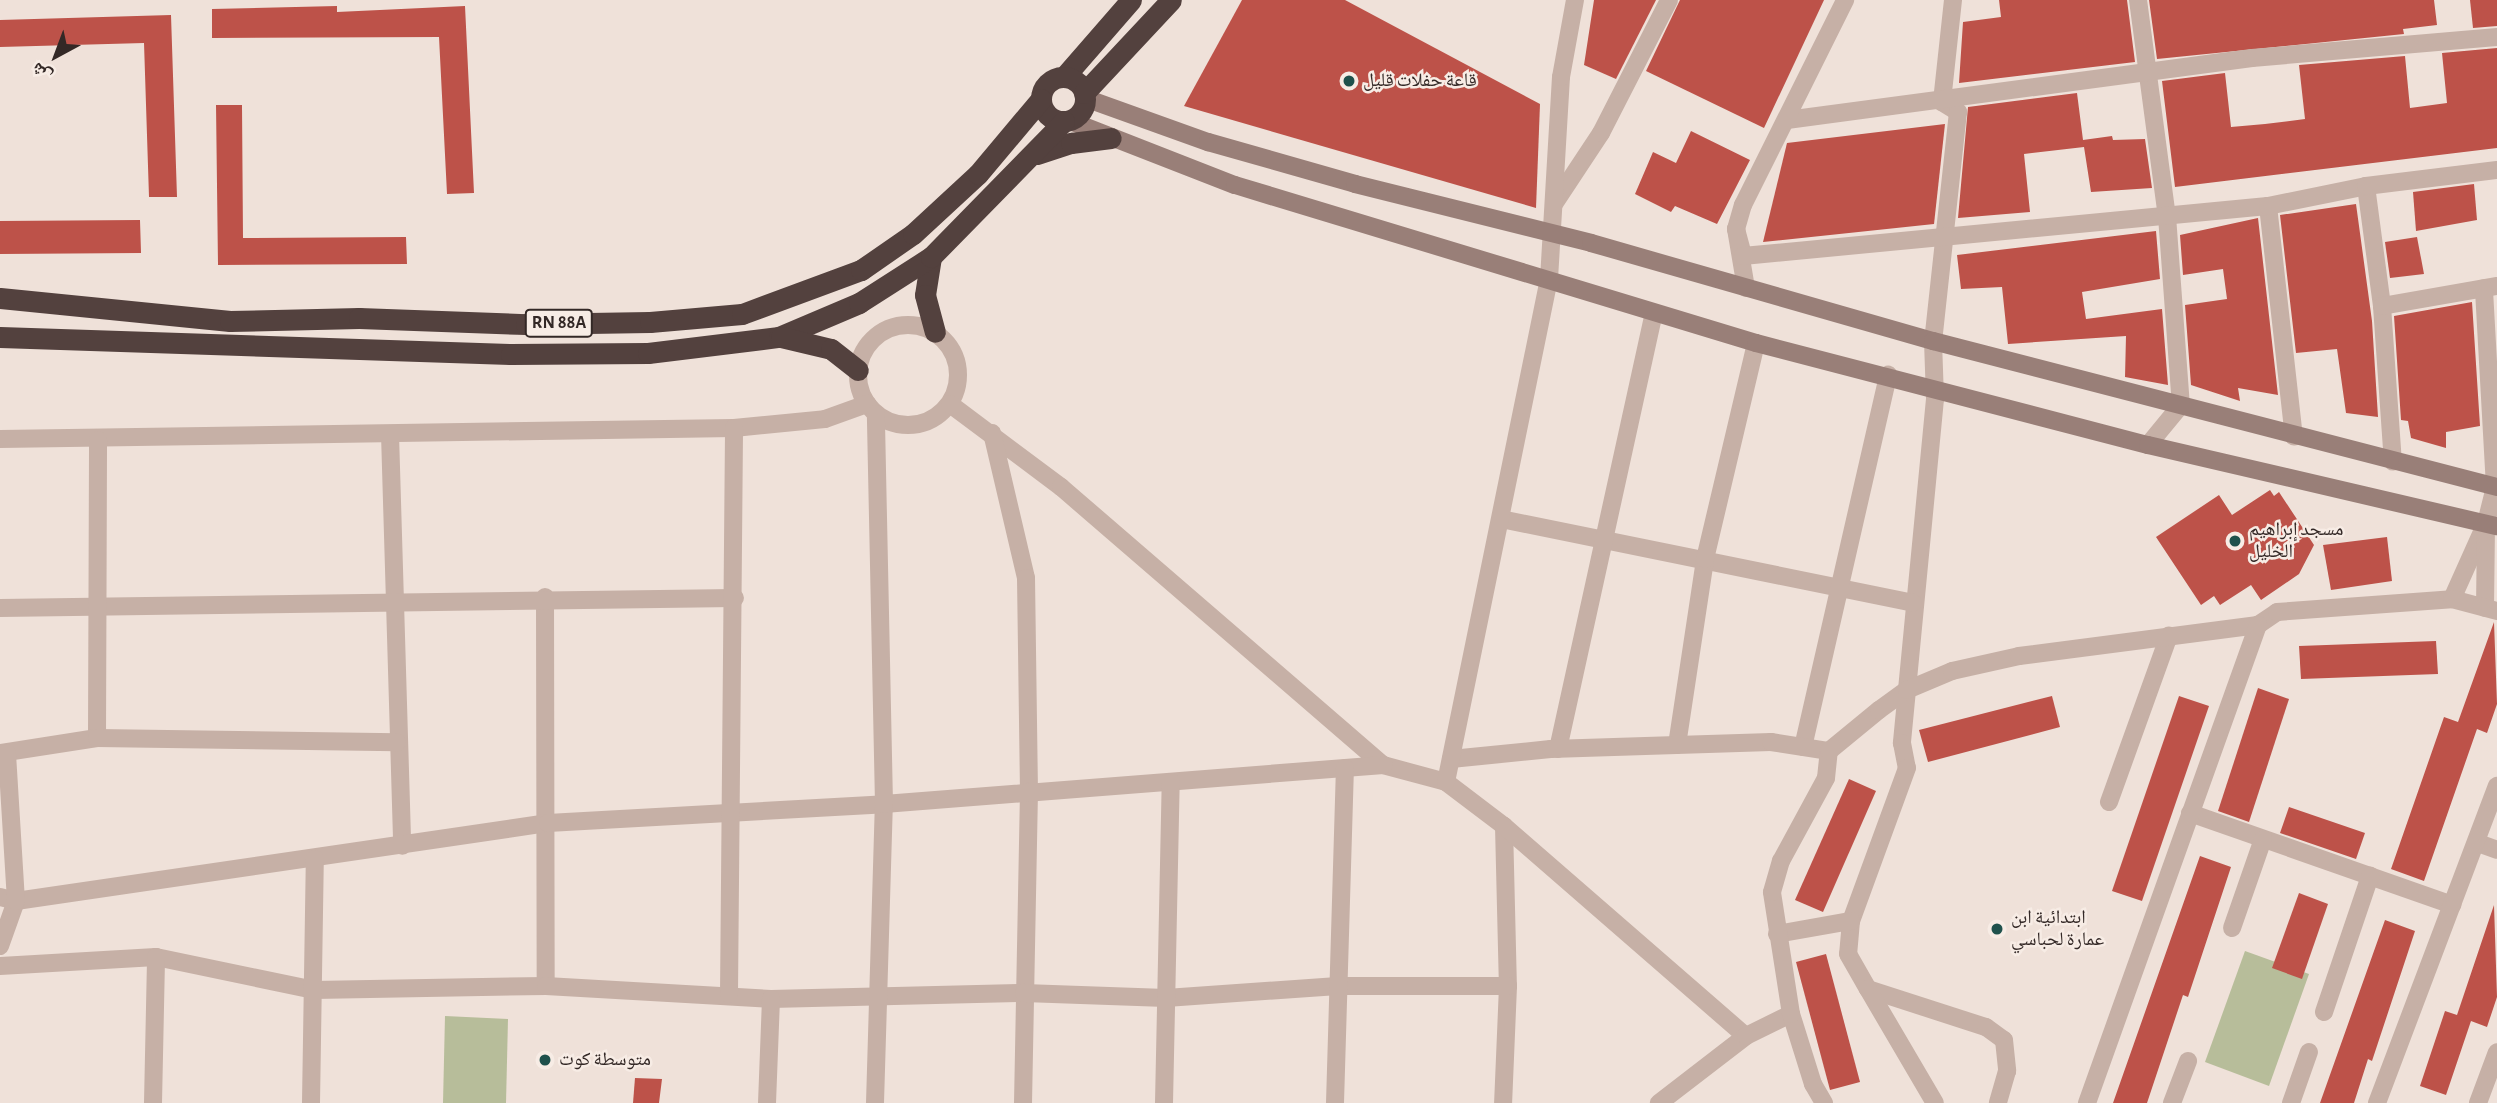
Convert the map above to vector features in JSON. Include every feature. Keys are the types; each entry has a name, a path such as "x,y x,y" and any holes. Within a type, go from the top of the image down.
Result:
{"highway":[{"path":"1066,121 1050,117 1041,99 1045,85 1064,77 1131,0"},
{"path":"0,337 567,354 686,351 779,337 859,303 931,257 1066,121 1081,112 1084,96 1171,0"},
{"path":"1064,77 1077,82 1084,96"},
{"name":"RN 88A","path":"0,298 230,321 359,318 553,324 742,314 861,270 913,234 978,174 1041,99"},
{"path":"1032,157 1070,143 1111,138"},
{"path":"931,257 925,295 935,332"},
{"path":"779,337 831,349 858,370"}],"main road":[{"path":"1084,96 1195,137 1355,184 1549,233 1933,341 2294,437 2496,487"},
{"path":"1066,121 1235,185 1756,343 1888,374 2148,445 2492,525"}],"street":[{"path":"1446,782 1502,519 1549,279 1549,233 1561,77 1575,0"},
{"path":"1552,207 1601,133 1669,0"},
{"path":"1745,288 1736,229 1742,205 1845,0"},
{"path":"1942,102 1953,0"},
{"path":"2138,0 2167,216 2181,405 2148,445"},
{"path":"1787,120 1942,102 2147,71 2497,37"},
{"path":"1935,1103 1848,954 1851,921 1907,768 1902,743 1913,603 1935,399 1931,387 1933,341 1958,112 1942,102"},
{"path":"1736,229 1743,256 2269,206 2366,186 2497,170"},
{"path":"2366,186 2382,306 2393,462"},
{"path":"2269,206 2294,437"},
{"path":"1824,1103 1813,1084 1791,1014 1772,892 1781,861 1826,778 1829,751 1907,690 1952,671 2019,656 2258,625 2277,612 2452,599 2491,609 2492,525 2496,487 2490,287 2382,306"},
{"path":"1558,749 1601,539 1654,313"},
{"path":"0,439 98,440 734,428 825,419 872,409 890,423 923,424 950,404 957,390 956,357 935,332 902,325 886,330 867,347 858,370 872,409 884,804 875,1103"},
{"path":"1677,745 1705,559 1756,343"},
{"path":"1803,747 1888,374"},
{"path":"950,404 1061,487 1383,765"},
{"path":"729,994 734,812 734,428"},
{"path":"992,433 1026,578 1028,791 1023,1103"},
{"path":"390,434 397,600 397,742 402,846"},
{"path":"97,738 98,440"},
{"path":"1502,519 1913,603"},
{"path":"2452,599 2492,525"},
{"path":"0,608 97,603 545,597 735,598"},
{"path":"545,597 548,823 545,986"},
{"path":"2087,1103 2258,625"},
{"path":"2109,802 2169,635"},
{"path":"0,946 8,899 3,753 97,738 397,742"},
{"path":"1451,758 1558,749 1771,742 1829,751"},
{"path":"8,899 315,859 548,823 884,804 1383,765 1446,782 1504,827 1746,1036"},
{"path":"1335,1103 1345,768"},
{"path":"1164,1103 1171,782"},
{"path":"2377,1103 2452,905 2479,843 2497,786"},
{"path":"2190,813 2452,905"},
{"path":"1503,1103 1508,986 1504,827"},
{"path":"2232,928 2263,839"},
{"path":"2479,843 2497,850"},
{"path":"311,1103 315,859"},
{"path":"2324,1012 2370,876"},
{"path":"1777,933 1851,921"},
{"path":"0,966 156,957 314,989 545,986 729,994 771,999 1024,993 1166,998 1338,986 1508,986"},
{"path":"153,1103 156,957"},
{"path":"1868,989 1986,1027 2004,1040 2007,1071 1998,1103"},
{"path":"767,1103 771,999"},
{"path":"1658,1103 1746,1036 1791,1014"},
{"path":"2291,1103 2309,1052"},
{"path":"2485,1099 2497,1052"},
{"path":"2172,1103 2188,1061"}],"green space":[{"path":"2245,951 2309,974 2269,1086 2205,1062"},
{"path":"445,1016 508,1019 506,1103 443,1103"}],"building":[{"name":"قاعة حفلات قليل","path":"1242,0 1345,0 1540,104 1536,208 1184,106"},
{"path":"1594,0 1656,0 1616,79 1584,65"},
{"path":"1680,0 1824,0 1764,128 1646,71"},
{"path":"1999,0 2127,0 2135,62 1959,83 1963,22 2001,17"},
{"path":"2149,0 2434,0 2437,25 2403,29 2404,34 2157,59"},
{"path":"2470,0 2497,0 2497,26 2473,28"},
{"path":"337,6 337,12 465,6 474,193 447,194 439,37 212,38 212,9"},
{"path":"171,15 177,197 149,197 144,43 0,47 0,20"},
{"path":"2497,48 2497,148 2175,187 2162,81 2225,73 2231,127 2265,124 2305,119 2299,65 2405,56 2410,108 2447,103 2442,53"},
{"path":"2077,93 2083,140 2112,136 2113,140 2145,139 2152,188 2091,192 2084,147 2024,154 2030,212 1958,218 1968,107"},
{"path":"216,105 242,105 243,238 406,237 407,264 218,265"},
{"path":"1945,124 1934,224 1763,242 1787,143"},
{"path":"1691,131 1750,160 1717,224 1675,206 1671,212 1635,194 1653,152 1676,163"},
{"path":"2474,184 2477,220 2416,231 2413,192"},
{"path":"2356,204 2372,321 2378,417 2346,413 2337,349 2296,353 2280,215"},
{"path":"2258,218 2278,395 2238,388 2240,401 2191,385 2185,305 2227,299 2223,269 2183,275 2180,235"},
{"path":"140,220 141,253 0,254 0,221"},
{"path":"2156,231 2160,279 2082,292 2086,319 2162,309 2168,385 2125,377 2126,336 2008,344 2002,287 1961,289 1957,255"},
{"path":"2417,237 2424,274 2390,278 2385,242"},
{"path":"2472,302 2480,426 2446,432 2446,448 2411,438 2408,421 2401,420 2394,316"},
{"name":"مسجد إبراهيم الخليل","path":"2270,490 2274,496 2279,492 2314,545 2299,574 2261,600 2251,585 2220,605 2214,596 2201,605 2156,537 2219,495 2232,515"},
{"path":"2387,537 2392,581 2331,590 2323,545"},
{"path":"2494,622 2497,704 2487,733 2477,729 2424,881 2391,869 2444,717 2458,722"},
{"path":"2436,641 2438,674 2301,679 2299,646"},
{"path":"2258,688 2289,699 2249,822 2218,811"},
{"path":"2052,696 2060,727 1928,762 1919,730"},
{"path":"2179,696 2209,706 2142,901 2112,891"},
{"path":"1849,779 1876,791 1823,912 1795,900"},
{"path":"2289,807 2365,833 2356,859 2280,833"},
{"path":"2200,856 2231,867 2188,997 2183,995 2147,1103 2113,1103"},
{"path":"2299,893 2328,904 2302,979 2272,968"},
{"path":"2494,905 2497,997 2487,1027 2471,1021 2446,1095 2420,1086 2445,1011 2457,1015"},
{"path":"2385,920 2415,931 2372,1061 2368,1059 2354,1103 2320,1103"},
{"path":"1826,954 1860,1082 1830,1090 1796,962"},
{"path":"635,1078 662,1079 659,1103 633,1103"}],"place":[{"name":"قاعة حفلات قليل","path":"1349,81"},
{"name":"مسجد إبراهيم الخليل","path":"2235,541"},
{"name":"ابتدائية ابن عمارة لحباسي","path":"1997,929"},
{"name":"متوسطة كوت","path":"545,1060"}]}
